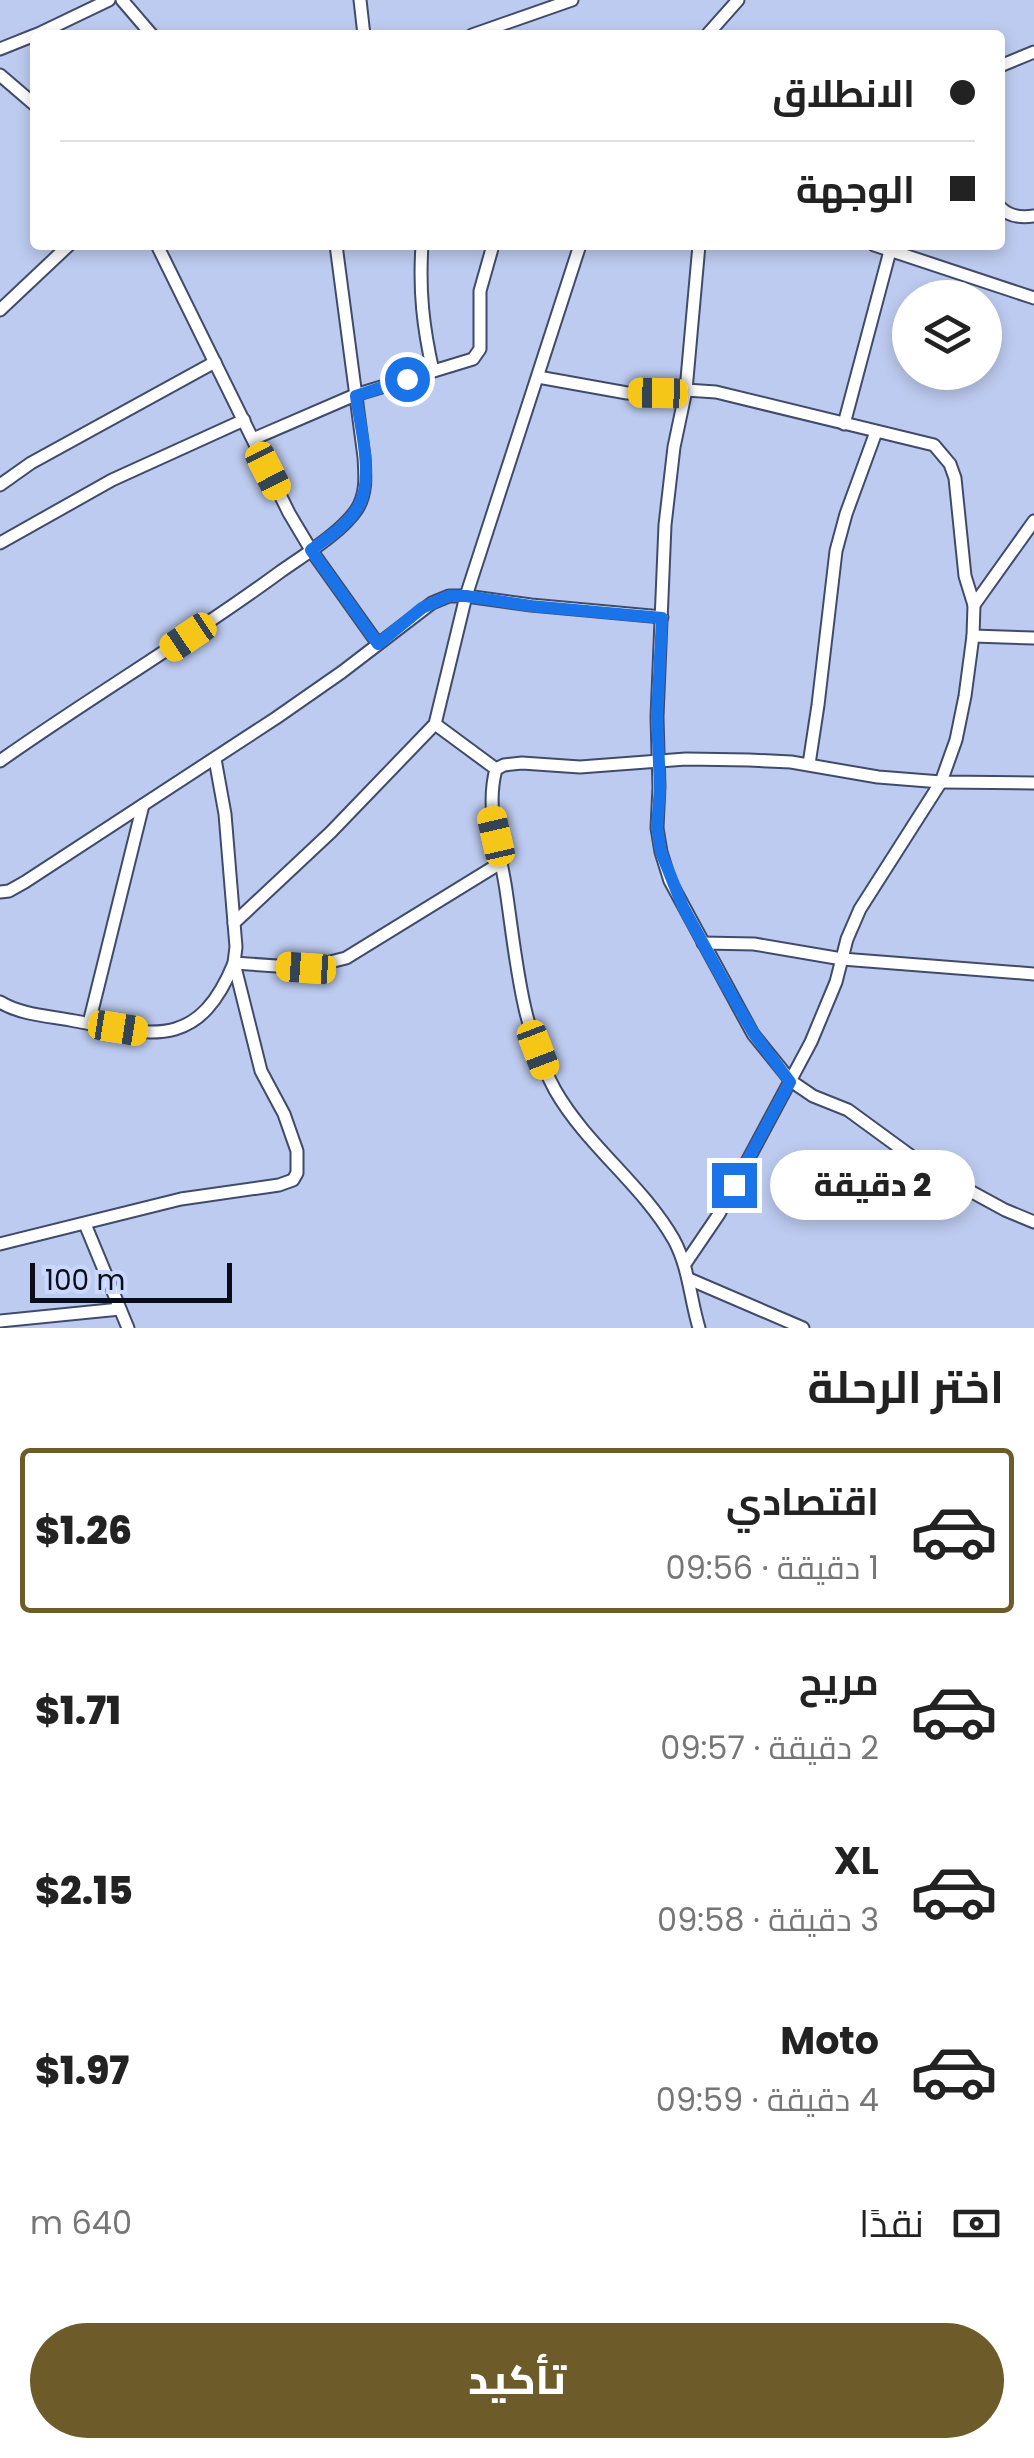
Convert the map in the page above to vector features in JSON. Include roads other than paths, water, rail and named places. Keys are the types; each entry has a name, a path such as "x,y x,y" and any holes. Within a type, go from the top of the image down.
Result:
{"street":[{"path":"46,30 109,0"},
{"path":"122,0 148,30"},
{"path":"360,0 363,30"},
{"path":"486,30 572,0"},
{"path":"711,30 738,0"},
{"path":"0,50 30,37"},
{"path":"1005,64 1034,52"},
{"path":"0,74 30,101"},
{"path":"1005,211 1018,217 1034,216"},
{"path":"0,310 64,250"},
{"path":"159,250 311,550 378,644"},
{"path":"0,760 216,618 311,550 352,515 362,499 364,457 337,250"},
{"path":"422,250 420,300 433,371"},
{"path":"253,439 356,396 468,361 478,354 480,291 492,250"},
{"path":"234,923 330,832 434,724 466,596 578,250"},
{"path":"699,250 686,390 668,488 657,717 657,828 661,852 676,894 754,1034 790,1082 848,1110 926,1167 1034,1222"},
{"path":"844,424 890,251 1034,298"},
{"path":"0,485 31,463 215,362"},
{"path":"538,376 628,393 686,390 744,398 934,445 950,464 955,478 965,576 974,605 965,696 956,740 941,782 860,910 822,1016 790,1082 719,1214 685,1264"},
{"path":"0,543 112,480 244,420"},
{"path":"808,764 836,551 876,432"},
{"path":"974,605 1034,520"},
{"path":"0,892 25,882 215,760 422,608 449,596 662,618"},
{"path":"972,636 1034,638"},
{"path":"434,724 496,769"},
{"path":"496,769 522,763 580,766 686,759 750,760 941,782 1034,783"},
{"path":"0,1002 22,1011 147,1033 173,1031 198,1019 229,974 236,947 225,814 215,760"},
{"path":"496,769 491,814 530,1031 555,1090 573,1117 661,1220 685,1264 699,1328"},
{"path":"90,1023 144,804"},
{"path":"234,963 306,968 346,958 502,862"},
{"path":"703,942 754,944 842,959 1034,974"},
{"path":"0,1244 180,1199 279,1185 295,1177 299,1160 295,1141 261,1071 234,963"},
{"path":"85,1224 128,1328"},
{"path":"688,1279 804,1328"},
{"path":"0,1321 120,1309"}]}
